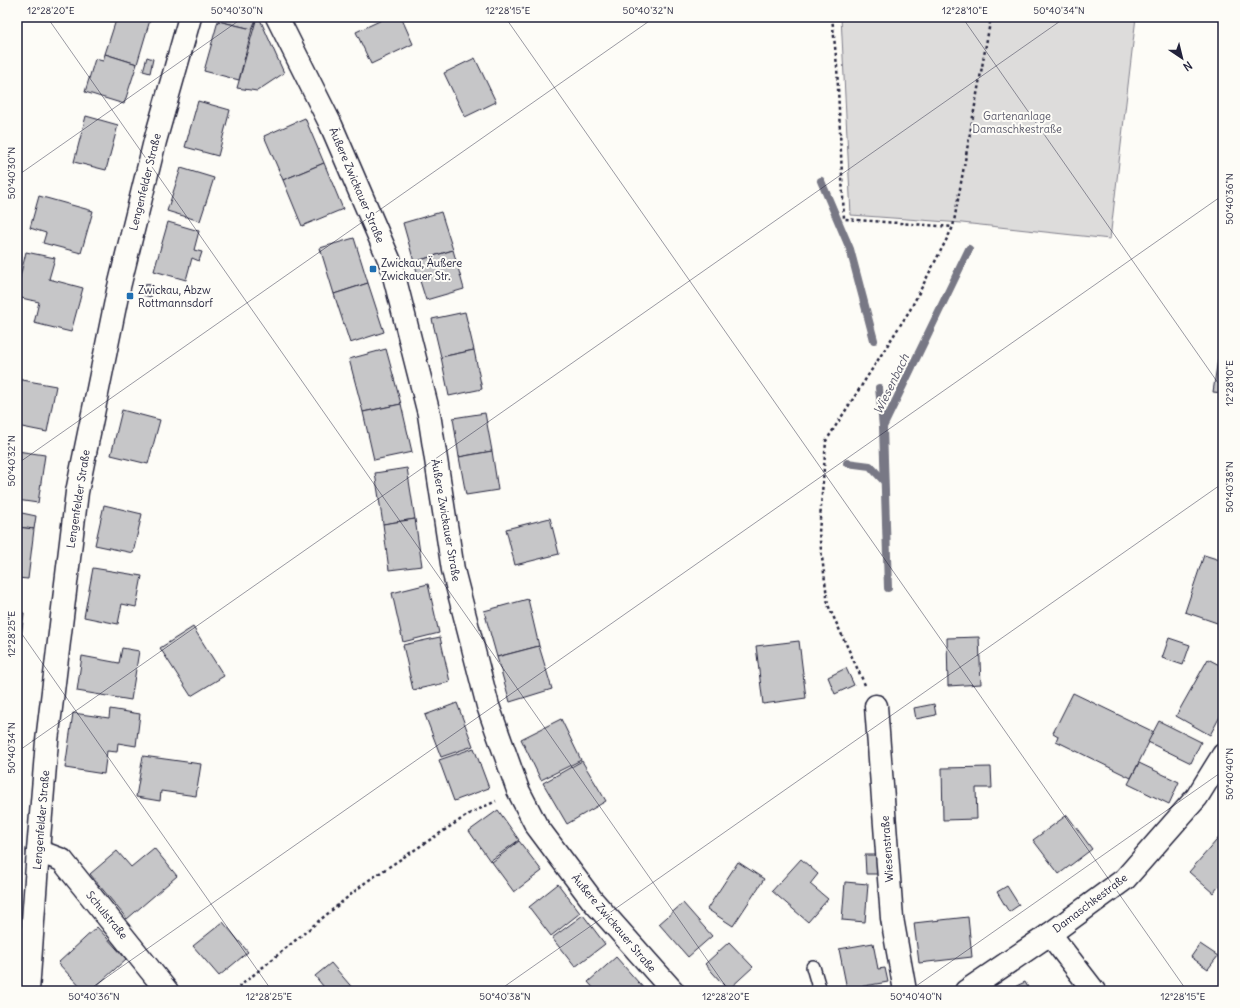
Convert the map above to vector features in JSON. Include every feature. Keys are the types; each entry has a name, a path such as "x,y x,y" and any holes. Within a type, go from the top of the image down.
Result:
{"street":[{"name":"Lengenfelder Straße","path":"28,991 47,741 77,492 118,291 155,141 190,17"},
{"name":"Äußere Zwickauer Straße","path":"277,17 331,125 391,264 429,414 453,570 488,706 518,790 536,825 592,900 674,991"},
{"name":"Wiesenstraße","path":"876,706 892,918 905,991"},
{"name":"Damaschkestraße","path":"966,991 1050,934 1125,879 1197,797 1223,755"},
{"name":"Schulstraße","path":"38,851 62,860 167,991"},
{"path":"1050,934 1094,991"}],"lane":[{"path":"813,967 820,991"}],"path":[{"path":"832,17 837,66 844,219 953,227"},
{"path":"876,706 828,605 819,533 826,440 910,310 953,227 991,17"},
{"path":"234,991 366,882 468,814 518,790"}],"green space":[{"name":"Gartenanlage Damaschkestraße","path":"841,17 1136,17 1110,239 962,223 851,215"}],"building":[{"path":"117,17 142,17 150,20 137,64 105,54"},
{"path":"219,17 257,17 252,29 218,21"},
{"path":"257,17 259,17 284,73 257,91 237,88"},
{"path":"388,17 401,17 413,44 371,64 356,32"},
{"path":"218,21 252,29 239,80 204,71"},
{"path":"105,54 137,64 124,104 85,92 95,59 103,61"},
{"path":"147,57 153,59 150,73 143,71"},
{"path":"475,58 496,102 465,117 444,73"},
{"path":"198,101 230,110 218,156 185,147"},
{"path":"86,116 118,125 106,170 74,162"},
{"path":"305,118 324,163 283,180 264,136"},
{"path":"324,163 343,209 302,226 283,180"},
{"path":"181,168 214,178 200,221 167,211"},
{"path":"39,196 93,211 81,253 43,243 46,233 30,228"},
{"path":"441,212 453,250 414,262 403,223"},
{"path":"168,222 199,231 194,250 202,252 199,261 192,258 186,280 154,271"},
{"path":"354,238 368,283 334,294 320,248"},
{"path":"453,250 464,289 426,300 414,262"},
{"path":"26,252 55,258 49,279 83,288 71,332 34,323 39,302 17,297 17,290"},
{"path":"368,283 384,332 350,343 334,294"},
{"path":"146,284 154,286 151,297 143,295"},
{"path":"465,312 474,350 441,357 432,319"},
{"path":"386,349 401,404 363,412 349,359"},
{"path":"474,350 482,389 449,396 441,357"},
{"path":"1218,359 1223,359 1223,393 1213,392"},
{"path":"17,379 56,386 47,432 17,426"},
{"path":"401,404 412,452 374,460 363,412"},
{"path":"122,410 160,420 148,464 111,455"},
{"path":"485,413 492,451 459,457 453,418"},
{"path":"17,451 45,455 38,503 17,500"},
{"path":"492,451 498,490 466,495 459,457"},
{"path":"407,468 415,519 383,524 375,473"},
{"path":"104,505 142,514 133,553 95,545"},
{"path":"17,512 36,516 34,529 17,527"},
{"path":"550,518 559,554 515,565 506,529"},
{"path":"415,519 422,566 389,570 383,524"},
{"path":"17,527 34,529 28,579 17,578"},
{"path":"1204,555 1223,561 1223,625 1185,612"},
{"path":"93,568 142,576 136,607 122,604 118,624 84,617"},
{"path":"428,584 439,633 403,642 392,593"},
{"path":"528,599 539,646 497,657 484,611"},
{"path":"17,612 24,613 17,670"},
{"path":"193,627 224,676 191,696 160,648"},
{"path":"440,637 450,682 413,690 403,645"},
{"path":"979,637 981,684 948,686 947,638"},
{"path":"1169,638 1190,645 1183,665 1162,658"},
{"path":"799,641 806,698 763,704 756,646"},
{"path":"539,646 552,689 510,702 497,657"},
{"path":"122,648 139,651 131,700 77,691 82,656 119,663"},
{"path":"1208,659 1223,667 1223,711 1210,735 1176,716"},
{"path":"846,668 854,685 835,694 828,677"},
{"path":"1073,693 1154,732 1131,778 1056,741 1058,736 1053,733"},
{"path":"457,703 473,746 441,757 425,715"},
{"path":"934,704 936,715 916,719 914,708"},
{"path":"110,709 140,714 136,746 118,743 117,752 107,751 104,774 65,768 73,713 109,718"},
{"path":"561,719 581,760 541,780 521,739"},
{"path":"1159,721 1201,742 1191,763 1148,742"},
{"path":"474,748 489,788 454,801 439,760"},
{"path":"143,756 201,764 196,796 161,791 160,801 136,797"},
{"path":"582,761 606,801 567,824 543,783"},
{"path":"1139,763 1179,782 1169,804 1128,784"},
{"path":"991,767 992,788 976,788 977,819 943,820 942,768"},
{"path":"498,810 519,840 490,861 469,831"},
{"path":"1067,815 1092,849 1059,874 1033,840"},
{"path":"1223,833 1223,889 1219,886 1213,893 1189,872"},
{"path":"519,841 542,871 514,892 492,862"},
{"path":"154,848 177,876 127,919 90,874 117,851 131,867"},
{"path":"865,855 878,855 878,874 866,874"},
{"path":"801,859 818,874 810,884 828,899 808,922 772,891"},
{"path":"738,862 764,879 733,926 707,909"},
{"path":"845,882 868,884 865,922 842,920"},
{"path":"558,884 580,913 551,936 529,907"},
{"path":"1007,886 1019,905 1009,912 997,892"},
{"path":"683,903 712,936 688,957 659,924"},
{"path":"583,915 605,944 575,967 552,938"},
{"path":"968,917 972,957 919,963 914,923"},
{"path":"223,922 248,952 219,976 193,946"},
{"path":"97,927 126,959 91,991 84,991 58,963"},
{"path":"729,942 753,967 728,990 705,964"},
{"path":"873,943 878,969 885,968 888,982 847,989 839,949"},
{"path":"1200,944 1218,956 1208,969 1191,957"},
{"path":"616,957 646,991 596,991 588,982"},
{"path":"331,963 355,991 327,991 315,976"},
{"path":"1025,982 1030,991 1006,991"}],"waterway":[{"path":"821,181 850,249 874,340"},
{"name":"Wiesenbach","path":"888,588 883,427 969,249"},
{"path":"879,388 883,427"},
{"path":"847,463 870,466 884,481"}],"place":[{"name":"Zwickau, Äußere Zwickauer Str.","path":"373,269"},
{"name":"Zwickau, Abzw Rottmannsdorf","path":"130,296"}]}
